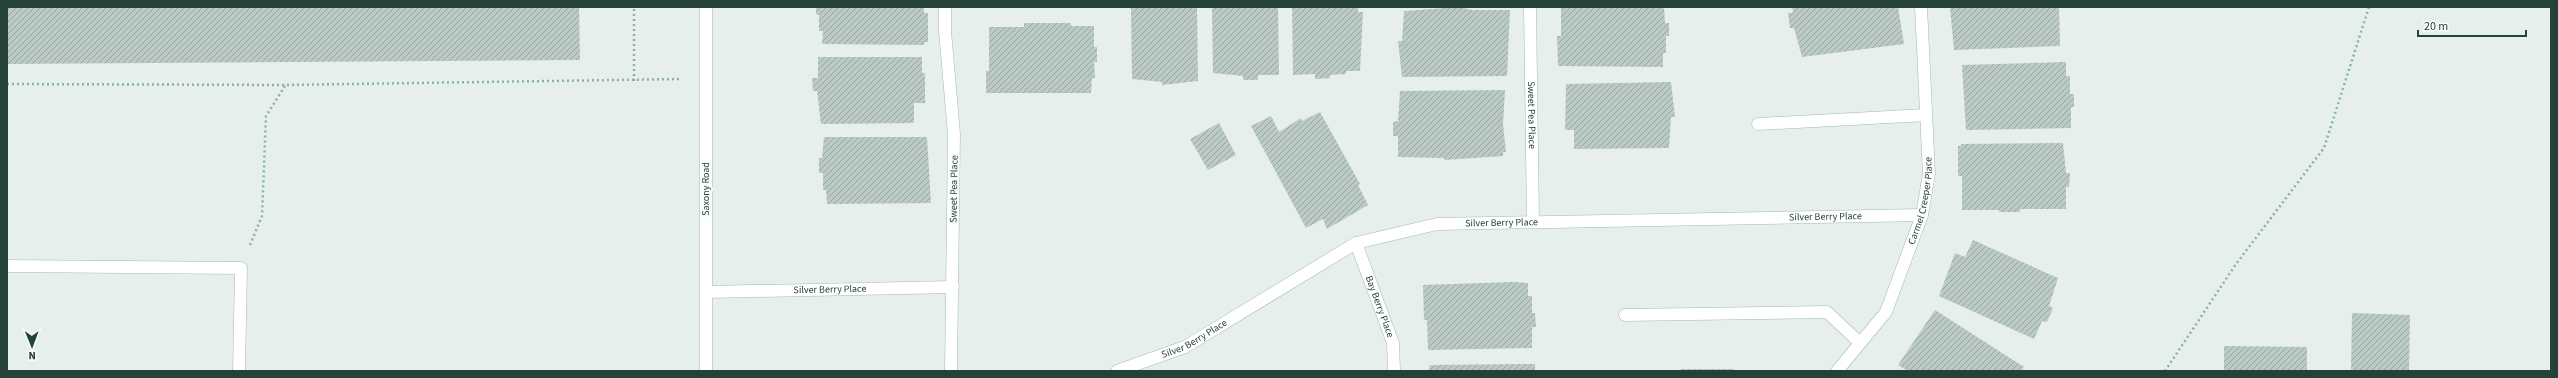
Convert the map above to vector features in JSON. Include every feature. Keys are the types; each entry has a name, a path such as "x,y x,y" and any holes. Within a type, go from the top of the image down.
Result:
{"street":[{"name":"Saxony Road","path":"706,7 706,371"},
{"name":"Sweet Pea Place","path":"945,7 945,31 954,134 951,371"},
{"name":"Sweet Pea Place","path":"1530,7 1533,222"},
{"name":"Carmel Creeper Place","path":"1836,371 1886,312 1922,215 1929,174 1921,7"},
{"path":"1758,124 1926,115"},
{"name":"Silver Berry Place","path":"1116,371 1185,347 1356,243 1437,224 1922,215"},
{"name":"Bay Berry Place","path":"1356,243 1393,343 1394,371"},
{"path":"7,266 241,268 239,371"},
{"name":"Silver Berry Place","path":"706,292 953,288"},
{"path":"1625,315 1827,312 1860,343"}],"path":[{"path":"634,7 634,81"},
{"path":"2165,371 2236,264 2324,148 2369,7"},
{"path":"7,84 285,85 634,81 706,78"},
{"path":"241,268 262,216 266,116 285,85"}],"building":[{"path":"7,7 579,7 580,60 7,64"},
{"path":"816,7 924,7 924,13 928,13 928,42 924,42 924,45 822,44 823,31 819,31 819,15 816,14"},
{"path":"1131,7 1197,7 1198,81 1162,85 1162,82 1132,79"},
{"path":"1212,7 1278,7 1279,75 1258,75 1258,80 1243,80 1243,76 1213,73"},
{"path":"1292,7 1358,7 1358,12 1363,12 1360,71 1346,71 1346,74 1330,75 1330,78 1315,79 1315,74 1293,75"},
{"path":"1460,7 1471,10 1510,10 1507,76 1402,77 1398,41 1402,41 1404,11"},
{"path":"1561,7 1664,7 1665,23 1669,23 1669,36 1666,36 1666,53 1663,53 1663,67 1558,66 1557,36 1561,36"},
{"path":"1792,7 1898,7 1904,44 1802,57 1794,28 1790,28 1788,13 1793,13"},
{"path":"1950,7 2059,7 2060,46 1954,50"},
{"path":"1024,23 1071,23 1071,26 1094,26 1094,47 1097,47 1097,62 1094,62 1095,78 1092,78 1091,93 986,93 986,71 989,71 989,27 1024,27"},
{"path":"818,57 922,57 922,73 925,73 925,103 914,103 914,123 821,124 817,91 813,91 812,78 818,78"},
{"path":"2066,62 2066,76 2070,76 2070,94 2074,94 2074,107 2071,107 2071,128 1966,130 1962,65"},
{"path":"1671,82 1675,117 1671,117 1669,148 1574,149 1574,130 1565,130 1566,84"},
{"path":"1505,90 1503,124 1506,152 1503,152 1503,156 1444,160 1444,158 1398,157 1398,136 1393,136 1393,122 1398,121 1400,91"},
{"path":"1320,112 1360,184 1358,185 1368,205 1327,229 1323,219 1306,228 1251,126 1271,116 1279,132 1301,118 1302,121"},
{"path":"1219,123 1236,155 1208,170 1190,139"},
{"path":"824,137 927,137 931,203 827,204 826,190 823,190 823,173 819,173 819,158 822,158"},
{"path":"2063,143 2066,173 2070,173 2069,187 2066,187 2066,209 2020,209 2020,212 1999,212 1999,210 1962,210 1962,176 1958,176 1958,146 1961,146 1961,144"},
{"path":"1973,240 2058,278 2049,306 2053,308 2047,322 2042,321 2034,339 1939,296 1955,253 1965,257"},
{"path":"1513,282 1528,283 1528,296 1532,296 1532,313 1535,313 1536,327 1532,327 1532,348 1428,350 1427,320 1424,320 1423,285"},
{"path":"1935,310 2024,367 2021,371 1908,371 1898,365"},
{"path":"2352,313 2410,315 2409,371 2351,371"},
{"path":"2224,346 2307,347 2307,371 2224,371"},
{"path":"1535,364 1535,371 1428,371 1430,365"},
{"path":"1681,369 1734,369 1734,371 1681,371"}]}
